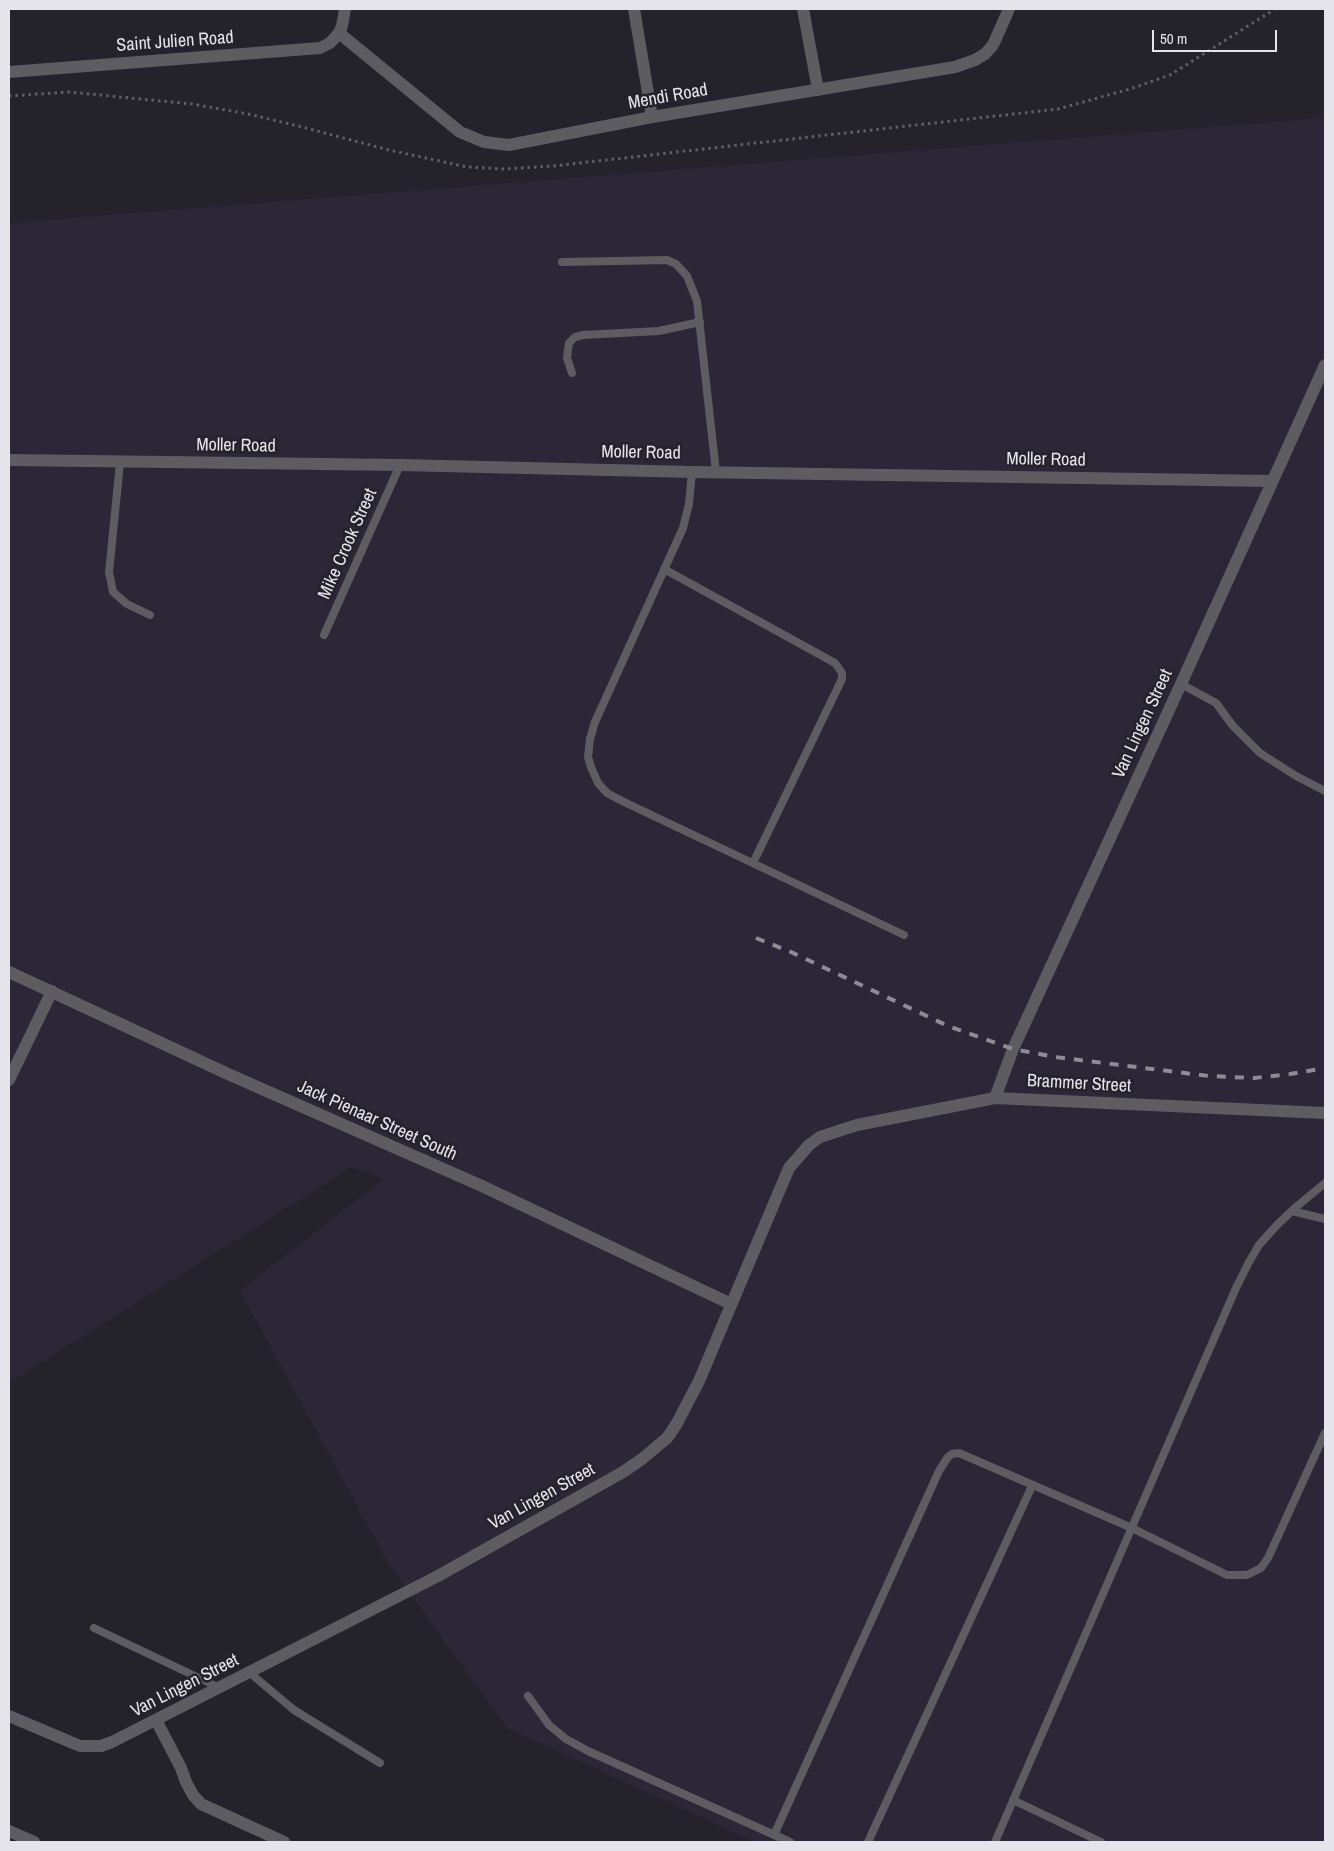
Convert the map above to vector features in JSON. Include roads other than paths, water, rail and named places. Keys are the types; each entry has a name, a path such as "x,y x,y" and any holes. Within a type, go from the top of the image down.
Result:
{"street":[{"path":"339,33 345,9"},
{"path":"634,9 652,117"},
{"path":"803,9 818,90"},
{"name":"Mendi Road","path":"339,33 460,132 484,142 509,145 652,117 966,64 985,54 993,45 1009,9"},
{"name":"Saint Julien Road","path":"9,72 320,48 330,43 339,33"},
{"name":"Van Lingen Street","path":"995,1098 1012,1049 1181,684 1325,365"},
{"name":"Moller Road","path":"9,460 400,465 692,472 1272,481"},
{"name":"Jack Pienaar Street South","path":"9,972 228,1074 482,1186 731,1304"},
{"path":"9,1080 52,991"},
{"name":"Brammer Street","path":"835,1132 857,1125 995,1098 1325,1113"},
{"name":"Van Lingen Street","path":"9,1716 80,1746 101,1746 112,1742 438,1576 623,1472 655,1450 667,1438 699,1381 789,1168 809,1144 820,1137 835,1132"},
{"path":"156,1720 181,1768 186,1782 193,1795 201,1804 284,1842"},
{"path":"9,1830 34,1842"}],"lane":[{"path":"562,262 667,260 676,264 687,276 695,291 700,322 716,472"},
{"path":"572,373 567,358 569,343 575,337 658,331 700,322"},
{"path":"120,462 109,572 113,592 127,604 150,615"},
{"name":"Mike Crook Street","path":"324,635 400,465"},
{"path":"692,472 687,515 595,722 588,757 598,783 607,793 904,934"},
{"path":"664,569 835,663 842,673 842,679 753,863"},
{"path":"1181,684 1216,703 1233,726 1260,753 1296,776 1325,791"},
{"path":"995,1842 1249,1262 1258,1245 1292,1211 1325,1183"},
{"path":"1292,1211 1325,1219"},
{"path":"774,1835 938,1471 952,1454 959,1453 1132,1528 1227,1575 1247,1575 1261,1568 1268,1558 1325,1434"},
{"path":"868,1842 1032,1486"},
{"path":"94,1628 220,1688"},
{"path":"250,1673 294,1710 380,1763"},
{"path":"528,1696 549,1725 566,1739 588,1751 790,1842"},
{"path":"1013,1800 1101,1842"}],"railway":[{"path":"756,938 791,952 948,1026 1013,1049 1055,1057 1209,1076 1254,1078 1325,1068"}]}
